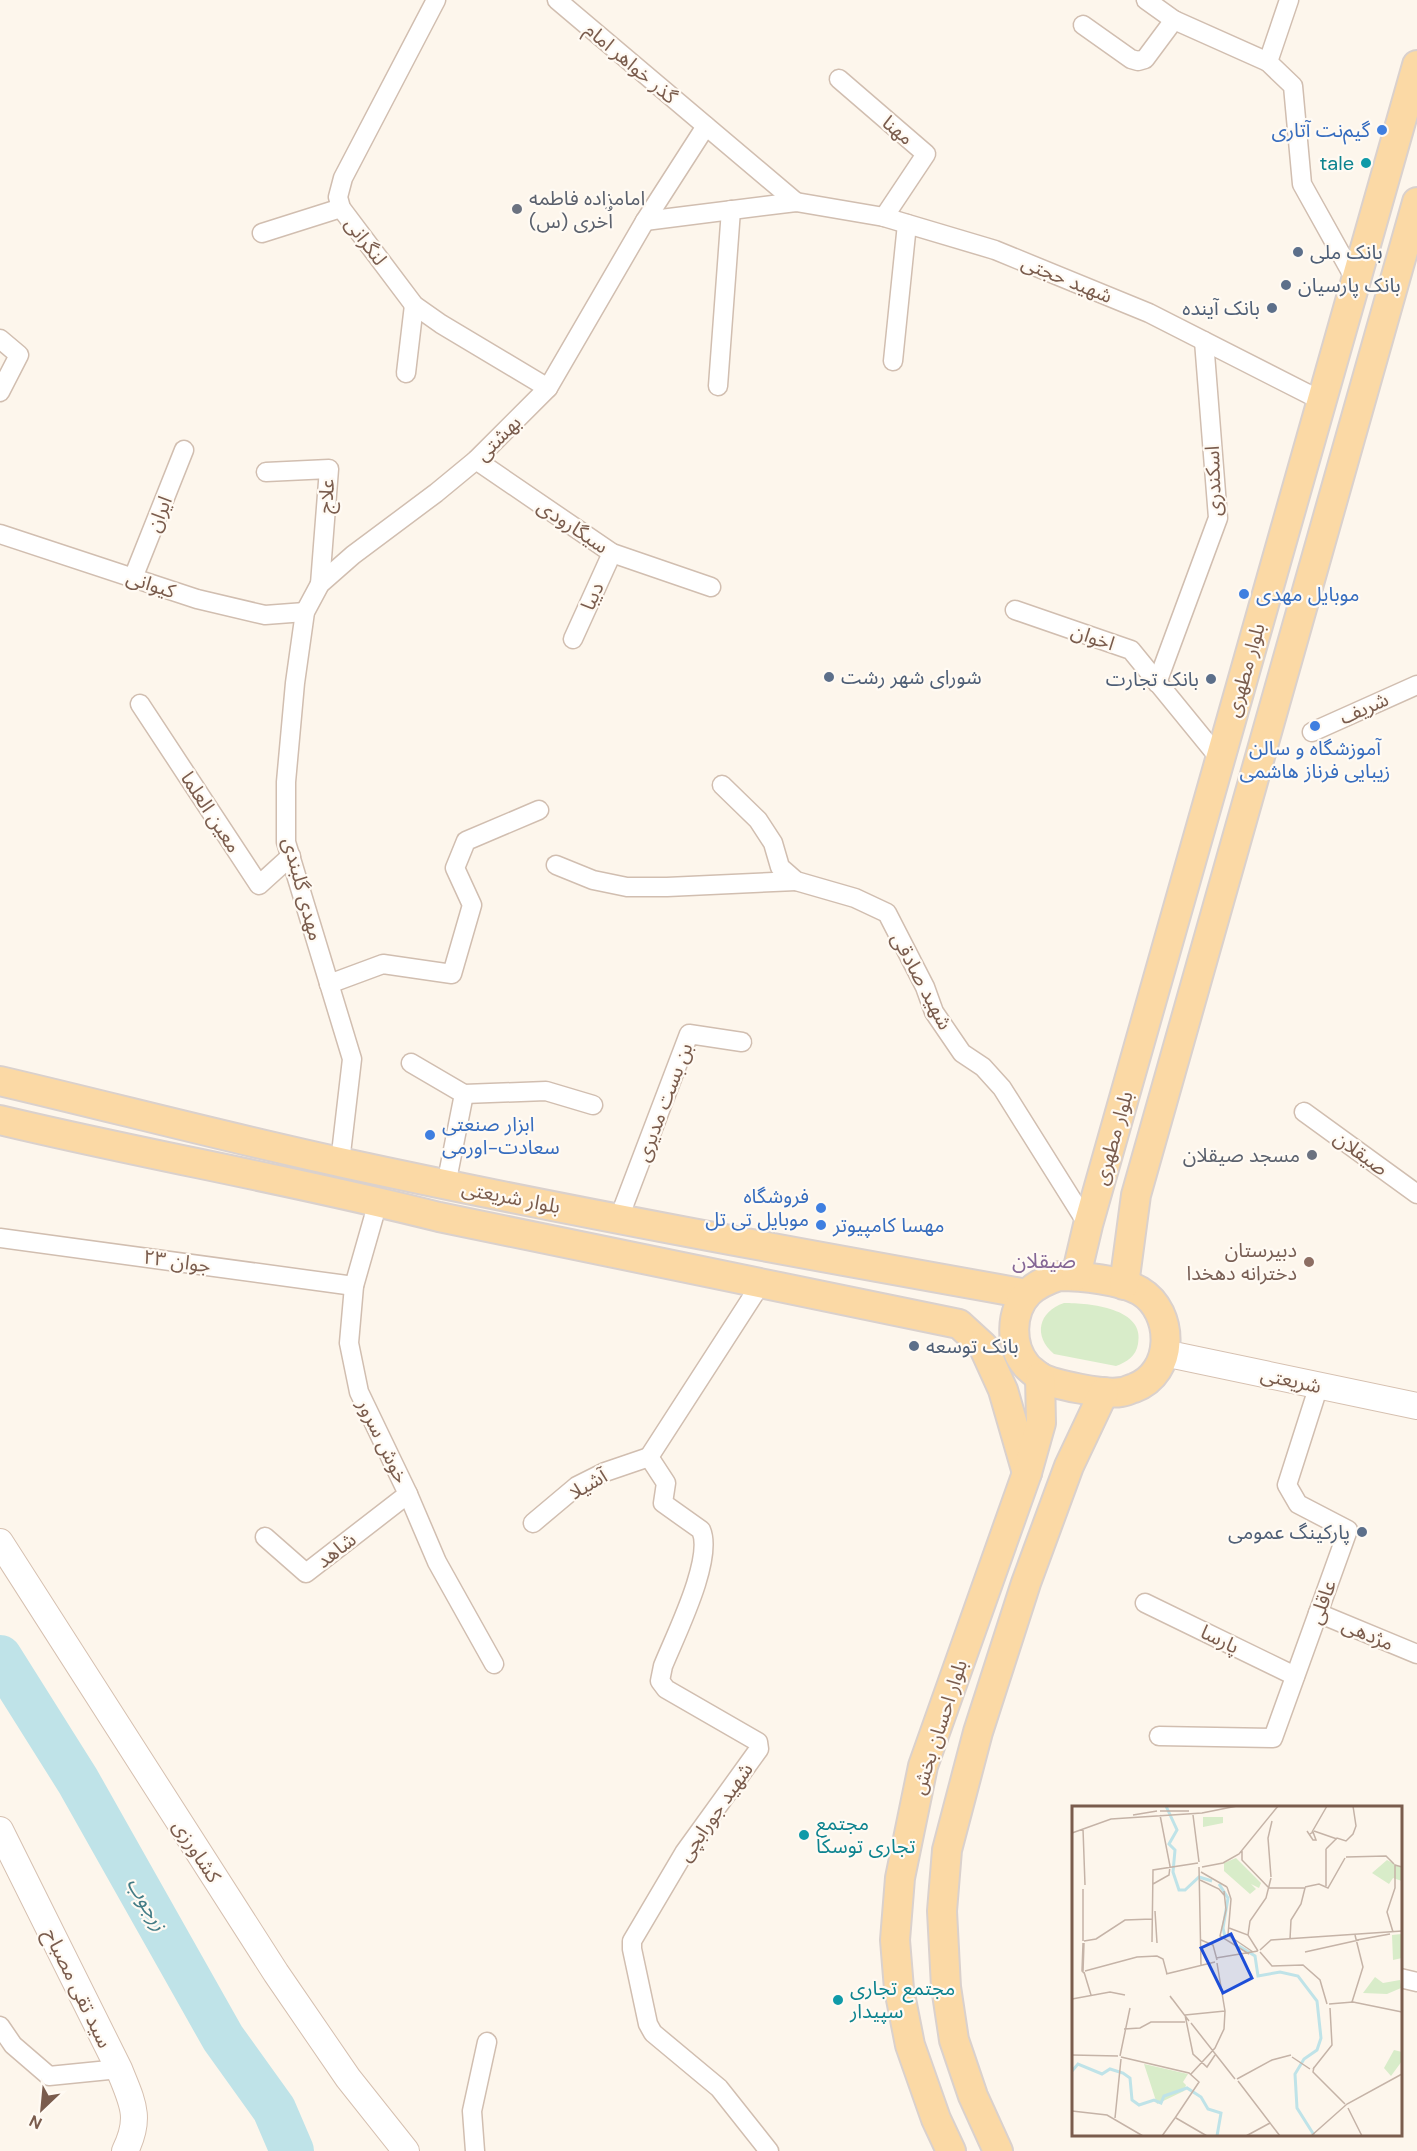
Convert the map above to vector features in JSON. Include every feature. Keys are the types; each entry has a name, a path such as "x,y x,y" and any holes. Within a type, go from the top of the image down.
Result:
{"main road":[{"name":"بلوار مطهری","path":"1076,1276 1088,1225 1417,65"},
{"name":"بلوار مطهری","path":"1124,1285 1136,1195 1417,202"},
{"name":"بلوار شریعتی","path":"0,1081 446,1185 1027,1294"},
{"name":"بلوار شریعتی","path":"0,1120 439,1217 947,1321"},
{"path":"1059,1276 1076,1276 1124,1285 1140,1291 1154,1303 1164,1320 1167,1339 1164,1353 1153,1374 1139,1386 1121,1392 1104,1392 1056,1383 1040,1377 1026,1365 1017,1348 1013,1329 1017,1311 1027,1294 1041,1282 1059,1276"},
{"path":"944,1280 954,1289 956,1302 948,1314 947,1321 983,1346 1003,1390 1027,1473"},
{"name":"شریعتی","path":"1164,1353 1417,1406"},
{"name":"بلوار احسان بخش","path":"951,2151 936,2119 910,2045 899,1989 895,1940 900,1878 923,1766 1027,1473 1041,1423 1040,1377"},
{"name":"بلوار احسان بخش","path":"998,2151 973,2096 954,2040 946,1987 942,1911 947,1850 978,1732 1026,1583 1069,1466 1104,1392"},
{"name":"کشاورزی","path":"0,1542 276,1973 348,2078 406,2151"},
{"name":"سید تقی مصباح","path":"0,1830 119,2069 134,2108 133,2134 125,2151"}],"street":[{"name":"لنگرانی","path":"436,0 343,178 338,197 341,208 414,305 441,324 548,388"},
{"name":"گذر خواهر امام","path":"557,0 796,202"},
{"path":"1146,0 1174,20 1268,62 1293,86 1302,184 1356,281"},
{"path":"1268,62 1289,0"},
{"path":"1083,25 1131,59 1138,61 1146,59 1174,20"},
{"name":"مهنا","path":"839,80 926,154 884,217"},
{"name":"بهشتی","path":"305,612 320,584 353,555 476,460 548,388 645,221 706,126"},
{"path":"645,221 796,202"},
{"name":"شهید حجتی","path":"796,202 884,217 995,250 1149,313 1322,401"},
{"path":"262,233 341,208"},
{"path":"718,386 731,210"},
{"path":"893,361 907,224"},
{"path":"405,374 414,305"},
{"path":"0,339 19,355 0,392"},
{"name":"اسکندری","path":"1157,683 1218,518 1204,341"},
{"name":"ایران","path":"134,578 184,450"},
{"name":"سیگارودی","path":"476,460 612,553 711,587"},
{"name":"علاج","path":"266,472 329,469 320,584"},
{"name":"کیوانی","path":"0,534 197,599 265,615 305,612"},
{"name":"دیبا","path":"573,639 612,553"},
{"name":"اخوان","path":"1015,610 1131,650 1220,759"},
{"name":"مهدی گلبندی","path":"305,612 295,683 286,782 286,842 352,1059 340,1162"},
{"name":"شریف","path":"1312,732 1417,685"},
{"name":"معین العلما","path":"140,704 259,885 291,856"},
{"path":"722,785 758,820 773,843 780,867 796,881"},
{"path":"329,984 383,964 452,974 472,905 455,868 466,841 539,810"},
{"name":"شهید صادقی","path":"556,865 593,880 627,887 796,881 855,898 887,913 934,1012 962,1053 983,1067 1002,1088 1088,1225"},
{"name":"بن بست مدیری","path":"619,1218 689,1034 742,1042"},
{"path":"411,1063 464,1094 546,1091 593,1105"},
{"path":"446,1185 464,1094"},
{"name":"صیقلان","path":"1304,1112 1417,1194"},
{"name":"خوش سرور","path":"378,1202 354,1286 349,1343 359,1392 408,1494 437,1562 494,1664"},
{"name":"جوان ۲۳","path":"0,1238 354,1286"},
{"path":"649,1456 762,1282"},
{"name":"عاقلی","path":"1159,1736 1273,1738 1348,1530 1298,1504 1287,1485 1319,1386"},
{"name":"آشیلا","path":"533,1523 577,1486 605,1472 649,1456"},
{"name":"شهید جورابچی","path":"649,1456 666,1483 663,1503 701,1530 704,1536 700,1575 663,1666 660,1681 666,1689 758,1742 759,1749 684,1853 632,1941 632,1948 648,2024 653,2033 719,2088 769,2151"},
{"name":"شاهد","path":"265,1537 306,1573 408,1494"},
{"name":"پارسا","path":"1145,1602 1295,1676"},
{"name":"مژدهی","path":"1318,1613 1417,1654"},
{"path":"1402,1978 1417,1982"},
{"path":"0,2026 13,2045 49,2076 119,2069"},
{"path":"475,2151 472,2110 487,2042"}],"green space":[{"path":"1064,1303 1101,1306 1125,1315 1133,1322 1138,1332 1138,1344 1133,1355 1116,1366 1054,1354 1043,1340 1041,1325 1049,1312"}],"waterway":[{"name":"زرجوب","path":"0,1657 78,1781 223,2038 274,2109 292,2151"}],"place":[{"name":"گیم‌نت آتاری","path":"1382,130"},
{"name":"tale","path":"1366,163"},
{"name":"امامزاده فاطمه اُخری (س)","path":"517,209"},
{"name":"بانک ملی","path":"1298,252"},
{"name":"بانک پارسیان","path":"1286,285"},
{"name":"بانک آینده","path":"1272,308"},
{"name":"موبایل مهدی","path":"1244,594"},
{"name":"شورای شهر رشت","path":"829,677"},
{"name":"بانک تجارت","path":"1211,679"},
{"name":"آموزشگاه و سالن زیبایی فرناز هاشمی","path":"1315,726"},
{"name":"ابزار صنعتی سعادت-اورمی","path":"430,1135"},
{"name":"مسجد صیقلان","path":"1312,1155"},
{"name":"فروشگاه موبایل تی تل","path":"821,1208"},
{"name":"مهسا کامپیوتر","path":"821,1225"},
{"name":"دبیرستان دخترانه دهخدا","path":"1309,1262"},
{"name":"بانک توسعه","path":"914,1346"},
{"name":"پارکینگ عمومی","path":"1362,1532"},
{"name":"مجتمع تجاری توسکا","path":"804,1835"},
{"name":"مجتمع تجاری سپیدار","path":"838,2000"}],"district":[{"name":"صیقلان","path":"1044,1261"}]}
